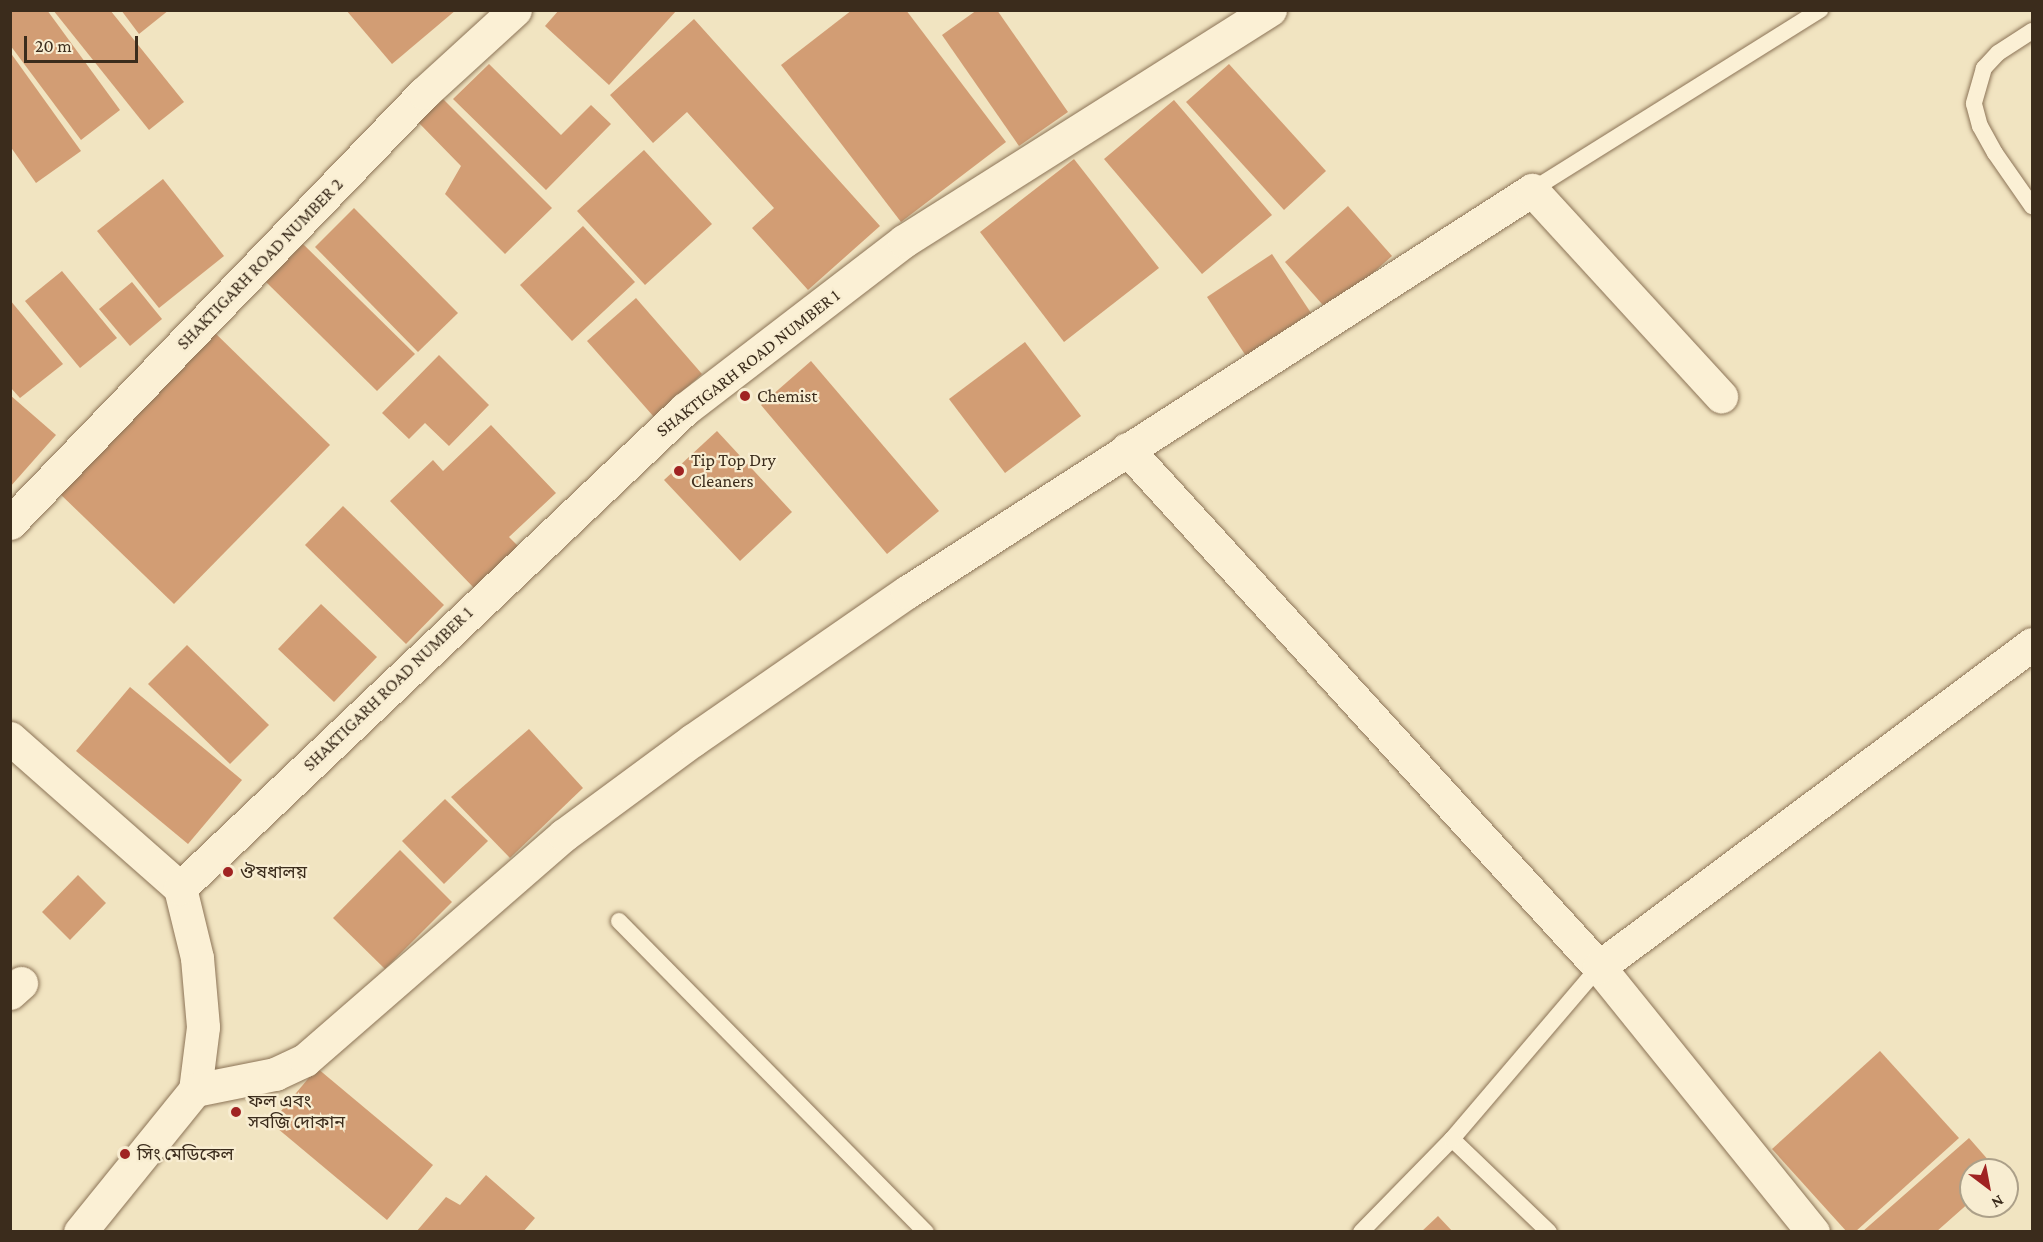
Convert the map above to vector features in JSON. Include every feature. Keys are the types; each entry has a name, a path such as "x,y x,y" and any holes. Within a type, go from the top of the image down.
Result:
{"street":[{"name":"SHAKTIGARH ROAD NUMBER 2","path":"10,523 424,93 515,10"},
{"name":"SHAKTIGARH ROAD NUMBER 1","path":"180,888 685,409 904,241 1269,10"},
{"path":"195,1090 275,1074 305,1060 564,835 907,592 1532,190 1721,396"},
{"path":"1127,449 1599,967 1813,1232"},
{"path":"1599,967 2032,644"},
{"path":"10,738 180,888 197,958 203,1027 195,1090 80,1232"}],"lane":[{"path":"1532,190 1820,10"},
{"path":"2032,31 1998,53 1984,68 1974,104 1990,144 2032,206"},
{"path":"619,921 926,1232"},
{"path":"1361,1232 1452,1139 1599,967"},
{"path":"1452,1139 1549,1232"}],"building":[{"path":"10,10 47,10 120,110 81,140 10,45"},
{"path":"53,10 110,10 184,102 149,130"},
{"path":"121,10 169,10 139,34"},
{"path":"346,10 456,10 392,64"},
{"path":"559,10 677,10 609,85 545,26"},
{"path":"852,10 906,10 1006,142 901,222 781,65"},
{"path":"977,10 997,10 1068,112 1019,146 942,35"},
{"path":"694,19 880,226 808,290 752,228 774,208 687,112 653,143 610,95"},
{"path":"10,52 81,151 36,183 10,146"},
{"path":"489,64 561,135 591,105 611,124 546,190 453,99"},
{"path":"1229,64 1326,171 1284,210 1186,102"},
{"path":"441,97 552,208 505,254 445,194 461,166 417,121"},
{"path":"1174,100 1272,215 1202,274 1104,159"},
{"path":"644,150 712,224 645,285 577,211"},
{"path":"1074,159 1159,268 1064,342 980,232"},
{"path":"163,179 224,256 159,308 97,231"},
{"path":"1348,206 1392,256 1329,312 1285,262"},
{"path":"354,208 458,313 418,352 315,247"},
{"path":"583,226 635,282 572,341 520,285"},
{"path":"303,244 415,354 377,391 266,282"},
{"path":"1272,254 1311,313 1246,356 1207,297"},
{"path":"62,271 117,338 80,368 25,301"},
{"path":"132,282 162,319 130,346 99,309"},
{"path":"636,298 702,374 654,417 587,341"},
{"path":"10,300 63,364 20,398 10,387"},
{"path":"212,330 330,445 174,604 56,490"},
{"path":"1025,342 1081,416 1005,473 949,399"},
{"path":"439,355 489,405 449,446 425,423 409,439 382,413"},
{"path":"811,361 939,511 887,554 761,405"},
{"path":"10,395 56,435 10,487"},
{"path":"491,425 556,493 509,537 518,546 474,588 390,501 433,460 443,471"},
{"path":"717,431 792,512 740,561 664,480"},
{"path":"343,506 444,605 406,644 305,545"},
{"path":"321,604 377,657 334,702 278,649"},
{"path":"187,645 269,725 230,764 148,684"},
{"path":"130,687 242,780 188,844 76,751"},
{"path":"529,729 583,788 510,858 451,797"},
{"path":"445,799 488,841 444,884 402,841"},
{"path":"400,850 452,902 385,969 333,918"},
{"path":"78,875 106,903 70,940 42,912"},
{"path":"1880,1051 1959,1138 1855,1232 1847,1232 1772,1149"},
{"path":"317,1068 433,1165 387,1220 271,1123"},
{"path":"1969,1138 1986,1158 1959,1158 1959,1212 1936,1232 1862,1232"},
{"path":"486,1175 535,1218 523,1232 416,1232 446,1197 460,1205"},
{"path":"1438,1216 1453,1232 1421,1232"}],"place":[{"name":"Chemist","path":"745,396"},
{"name":"Tip Top Dry Cleaners","path":"679,471"},
{"name":"ঔষধালয়","path":"228,872"},
{"name":"ফল এবং সবজি দোকান","path":"236,1112"},
{"name":"সিং মেডিকেল","path":"125,1154"}]}
